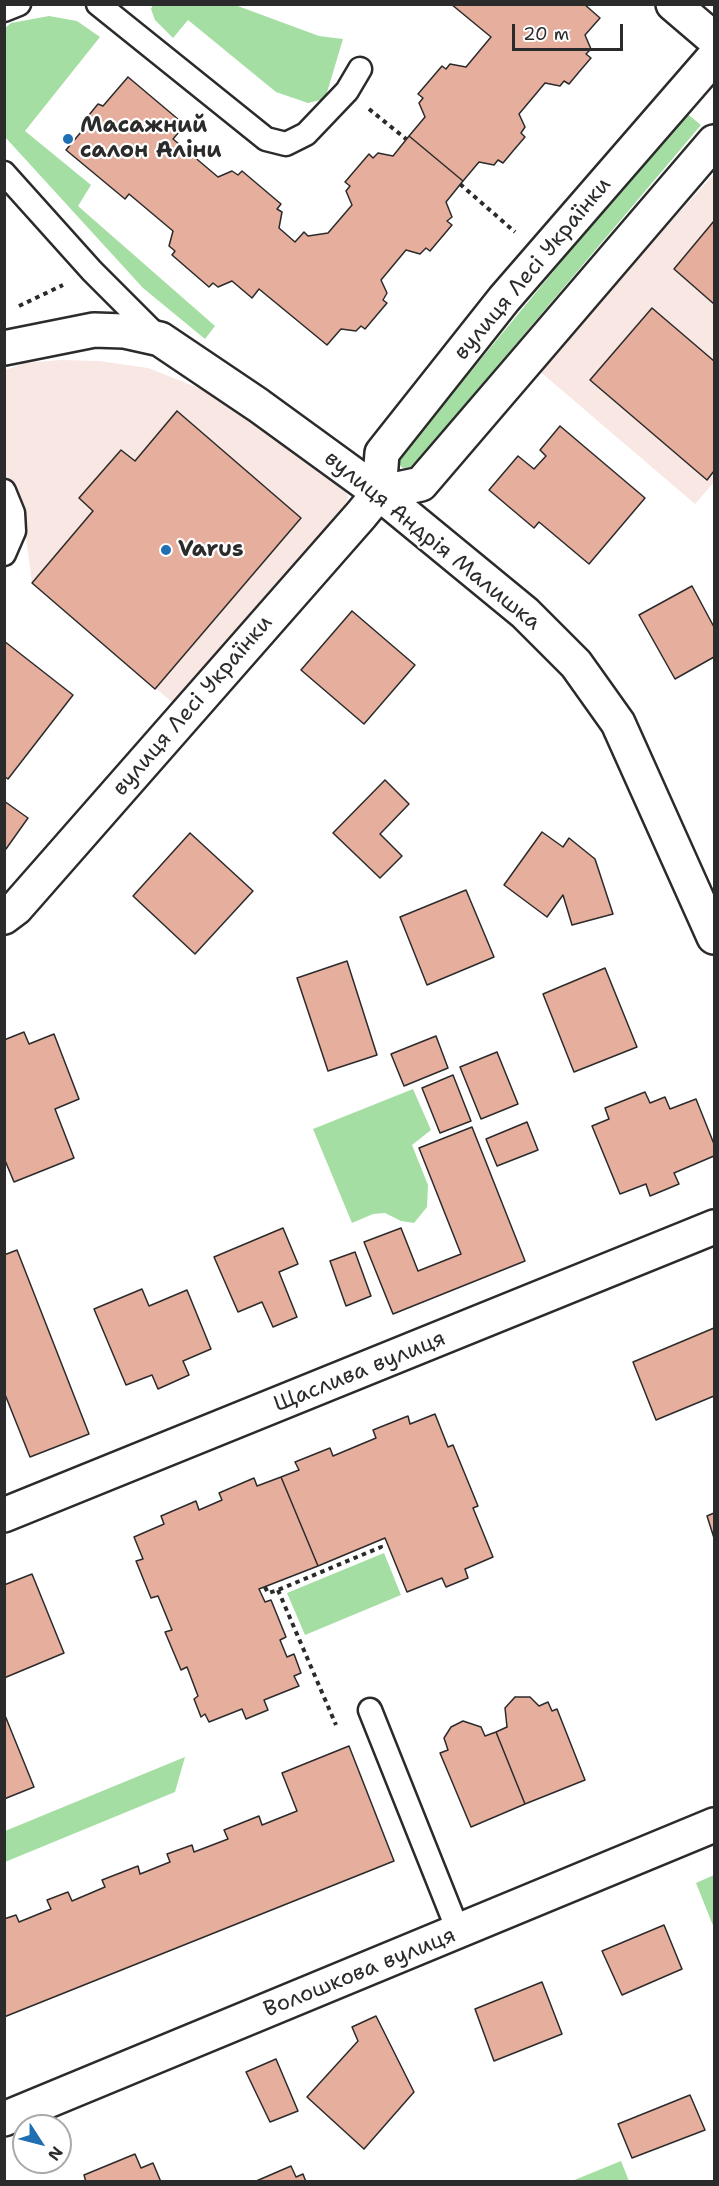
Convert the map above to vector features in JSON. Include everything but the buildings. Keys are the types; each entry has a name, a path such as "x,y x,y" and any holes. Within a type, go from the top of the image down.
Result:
{"street":[{"path":"673,4 714,39"},
{"name":"вулиця Лесі Українки","path":"4,918 16,908 379,493 382,453 504,300 714,57"},
{"path":"379,493 421,484 714,142"},
{"name":"вулиця Андрія Малишка","path":"4,348 94,330 124,331 160,339 258,405 379,493 525,613 576,664 618,723 714,937"},
{"name":"Щаслива вулиця","path":"4,1515 714,1227"},
{"name":"Волошкова вулиця","path":"4,2120 459,1933 714,1825"}],"lane":[{"path":"4,10 19,4"},
{"path":"98,4 266,139 286,144 306,134 347,91 360,69"},
{"path":"4,173 92,271 160,339"},
{"path":"4,491 13,513 14,531 4,554"},
{"path":"370,1710 459,1933"}],"path":[{"path":"347,91 406,139"},
{"path":"460,184 520,237"},
{"path":"14,308 92,271"},
{"path":"265,1587 268,1593 278,1590 381,1547 379,1541"},
{"path":"278,1590 336,1725"}],"shaded area":[{"path":"714,174 714,482 695,504 537,369"},
{"path":"61,360 99,361 148,368 209,392 235,407 343,485 348,497 344,507 173,703 32,583 25,529 5,474 5,370 25,363"}],"green space":[{"path":"153,5 235,5 319,36 343,39 325,99 308,103 276,92 188,20 173,38 155,20 151,9"},
{"path":"49,16 77,21 100,37 25,131 91,185 78,206 215,326 205,339 143,288 5,137 5,28 11,23"},
{"path":"685,112 701,125 412,467 403,468 398,464 400,457"},
{"path":"413,1089 431,1130 412,1145 428,1185 427,1207 414,1223 401,1221 385,1213 373,1214 352,1223 313,1129"},
{"path":"384,1553 401,1595 305,1635 287,1593"},
{"path":"185,1757 175,1792 5,1862 5,1831"},
{"path":"714,1875 714,1928 696,1883"},
{"path":"621,2161 629,2181 572,2181"}],"place":[{"name":"Масажний салон Аліни","path":"68,139"},
{"name":"Varus","path":"166,550"}]}
